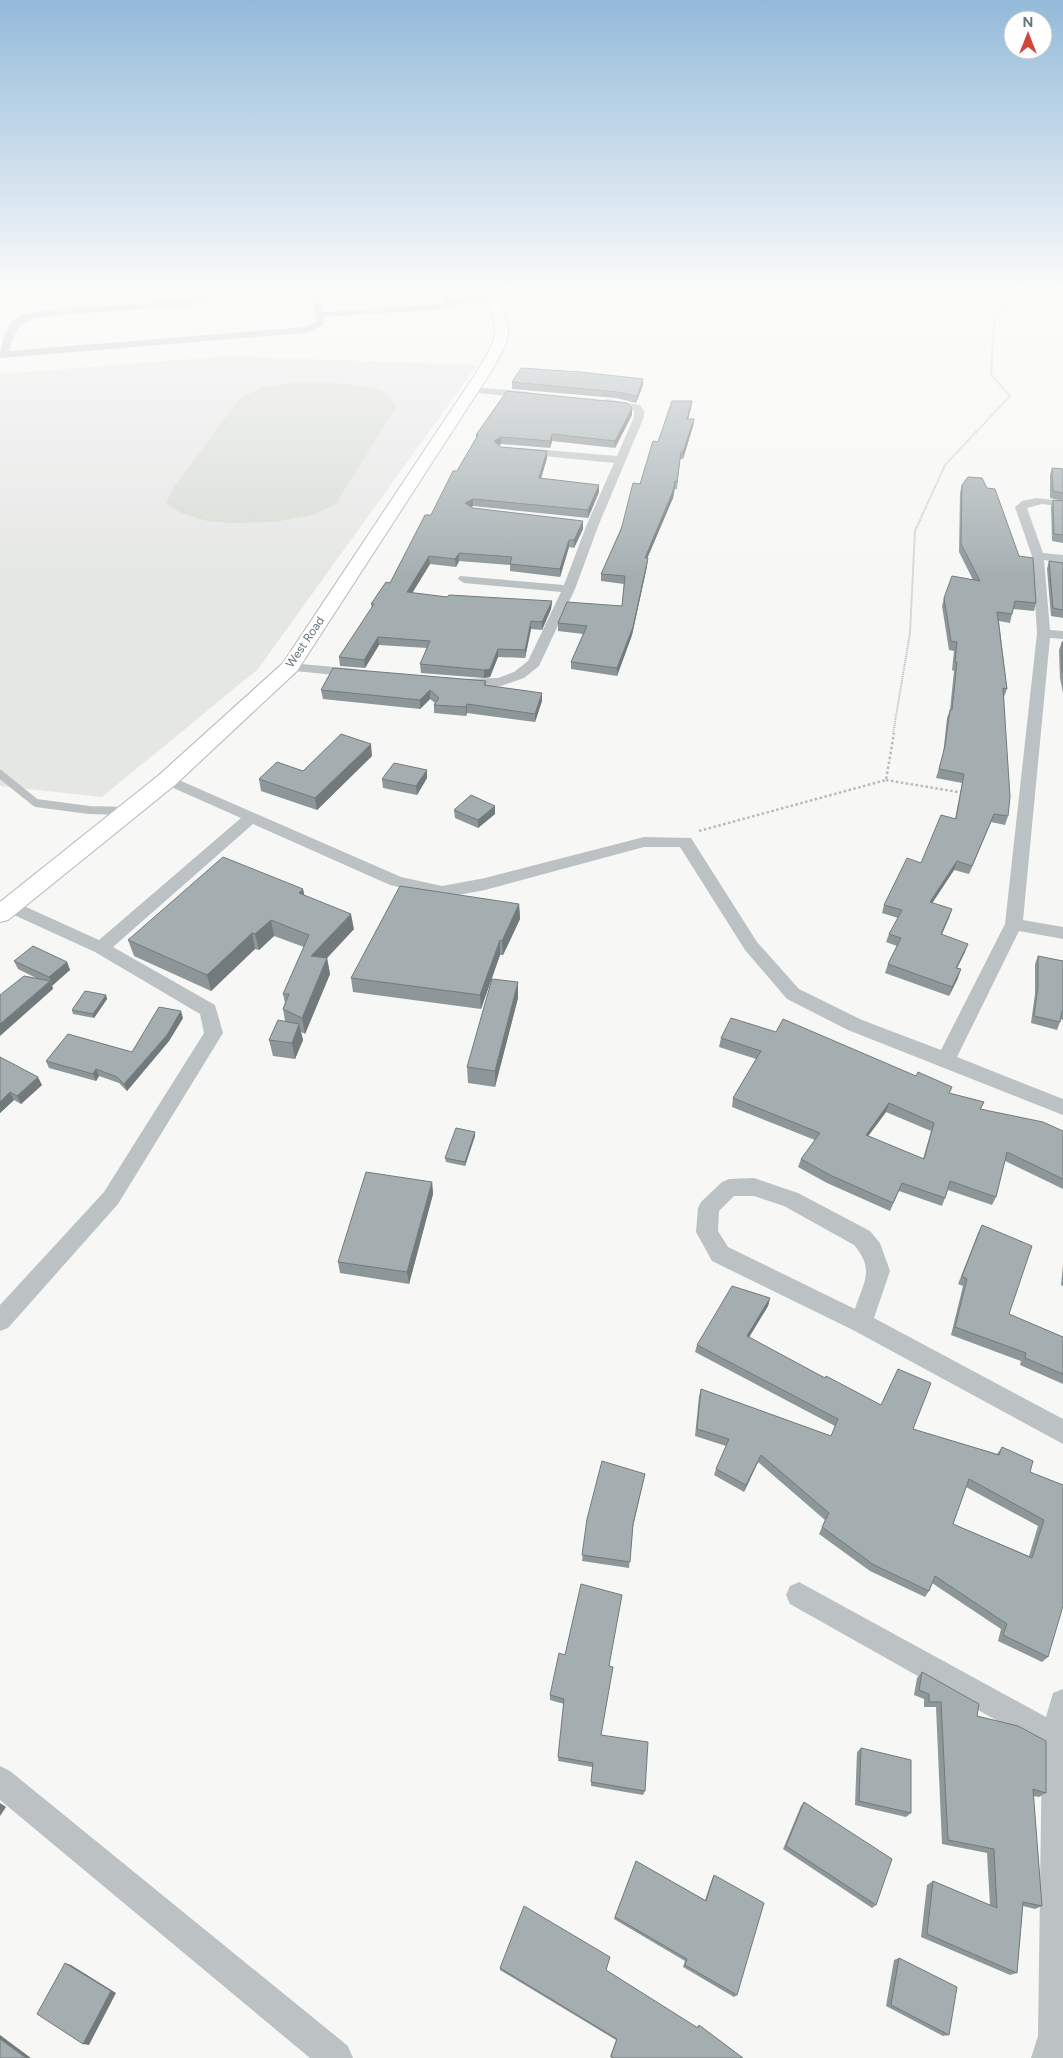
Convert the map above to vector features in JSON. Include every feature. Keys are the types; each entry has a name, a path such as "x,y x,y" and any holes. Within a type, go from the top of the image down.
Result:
{"street":[{"path":"471,390 538,396"},
{"name":"West Road","path":"5,910 167,780 290,666 471,390"},
{"path":"447,682 484,684 502,682 519,675 534,662 569,589 588,523 621,460 639,417 639,411 636,407 596,401"},
{"path":"510,450 621,460"},
{"path":"946,1060 1014,924 1026,822 1026,803 1044,632 1038,556 1021,506 1027,502 1036,501 1063,504"},
{"path":"1038,556 1063,559"},
{"path":"464,579 569,589"},
{"path":"1044,632 1063,635"},
{"path":"290,666 369,675"},
{"path":"167,780 396,881 442,892 485,884 644,842 685,842 751,946 793,994 856,1025 1063,1107"},
{"path":"101,948 252,817"},
{"path":"0,1321 111,1198 214,1033 208,1010 186,999 101,948 5,910"},
{"path":"1014,924 1063,933"},
{"path":"861,1323 879,1271 872,1250 862,1238 791,1199 754,1187 729,1188 709,1208 707,1232 720,1254 861,1323 1063,1432"},
{"path":"800,1595 1056,1738"},
{"path":"1055,2045 1056,1738 1063,1702"},
{"path":"0,1781 336,2058"}],"lane":[{"path":"0,774 36,803 89,810 127,811"}],"path":[{"path":"886,780 910,632 915,531 945,465 1010,396 1002,388"},
{"path":"685,842 702,830 886,780 970,794"}],"shaded area":[{"path":"0,388 460,388 258,669 102,797 0,786"},
{"path":"261,388 372,388 383,391 390,396 396,407 335,505 312,515 275,522 232,523 207,521 181,513 166,503 172,490 239,399"}],"building":[{"path":"575,388 640,388 637,396"},
{"path":"507,391 627,403 632,408 615,441 552,434 550,441 501,437 494,441 501,447 547,451 539,478 599,485 588,510 473,499 465,503 473,508 583,521 574,540 569,540 560,569 510,564 512,557 459,553 455,559 429,556 407,592 447,597 449,595 552,601 542,622 531,621 525,650 498,649 490,669 484,670 420,664 430,641 378,637 364,660 339,657 374,604 371,604 386,582 390,583 425,515 431,515 453,471 457,471 478,435 476,435"},
{"path":"672,401 692,401 687,419 694,419 683,452 681,452 677,482 675,481 673,491 645,558 648,558 633,627 617,668 571,662 587,626 558,623 567,602 622,606 625,576 601,574 621,530 633,483 640,484 653,441 658,442"},
{"path":"1052,468 1063,469 1063,493 1053,491"},
{"path":"968,477 982,478 987,488 995,489 1019,556 1033,558 1036,603 1015,601 1012,614 997,612 1007,689 1003,688 1010,797 1008,816 994,814 972,866 957,861 930,902 952,909 941,934 968,944 956,968 961,969 952,987 888,964 901,938 889,934 902,910 884,905 907,858 921,863 941,815 956,819 964,774 939,769 945,746 950,710 952,710 957,662 955,662 957,642 951,641 944,598 952,576 980,581 961,544 962,485"},
{"path":"1053,500 1063,501 1063,535 1054,534"},
{"path":"1049,561 1063,563 1063,610 1053,608"},
{"path":"1063,642 1063,673 1062,670"},
{"path":"333,668 486,681 484,685 542,693 535,714 467,704 466,707 434,705 439,698 430,690 420,700 321,690"},
{"path":"341,734 371,744 315,798 259,779 277,762 303,771"},
{"path":"394,763 427,770 416,786 382,779"},
{"path":"471,795 495,806 478,820 454,810"},
{"path":"223,857 303,889 299,893 351,914 311,956 327,958 302,1018 283,1009 289,994 283,994 309,935 271,920 255,934 252,933 207,975 128,940"},
{"path":"400,886 519,904 502,941 500,940 480,995 351,978"},
{"path":"33,946 67,962 49,977 14,961"},
{"path":"1038,956 1063,961 1063,1011 1060,1022 1034,1016 1038,986"},
{"path":"24,976 50,981 0,1024 0,995"},
{"path":"492,979 518,982 495,1071 467,1067"},
{"path":"85,991 106,995 93,1014 72,1010"},
{"path":"159,1007 181,1011 167,1035 124,1084 117,1077 96,1069 93,1074 46,1061 68,1034 132,1052"},
{"path":"731,1018 776,1032 783,1019 916,1076 918,1072 952,1087 949,1093 984,1102 980,1109 1043,1122 1063,1131 1063,1179 1007,1152 996,1197 950,1181 945,1198 902,1183 893,1203 830,1175 801,1159 820,1133 733,1098 761,1051 721,1038","holes":["889,1103 934,1123 924,1159 866,1135"]},
{"path":"278,1020 299,1024 292,1043 269,1040"},
{"path":"0,1057 38,1077 17,1096 10,1092 0,1102"},
{"path":"456,1128 475,1132 465,1162 445,1158"},
{"path":"366,1172 432,1182 407,1272 338,1262"},
{"path":"982,1225 1032,1246 1009,1314 1063,1337 1063,1374 1025,1358 1026,1353 955,1327 967,1279 962,1276"},
{"path":"732,1286 770,1298 747,1336 825,1378 826,1376 881,1405 898,1369 931,1383 913,1429 999,1455 1002,1447 1033,1461 1030,1472 1063,1485 1063,1606 1048,1657 1003,1635 1007,1624 935,1576 929,1591 874,1565 822,1527 829,1513 761,1455 746,1485 716,1469 729,1439 697,1429 701,1389 831,1436 838,1419 697,1345","holes":["969,1479 1044,1520 1032,1558 953,1524"]},
{"path":"602,1461 645,1474 633,1524 630,1562 582,1555 587,1519"},
{"path":"581,1584 622,1595 609,1666 613,1667 601,1735 648,1742 645,1791 591,1782 593,1763 558,1757 564,1699 550,1695 559,1653 565,1655"},
{"path":"922,1672 979,1704 977,1716 1018,1726 1046,1741 1046,1793 1033,1789 1042,1906 1023,1902 1017,1973 927,1934 933,1881 997,1908 994,1849 948,1840 941,1702 929,1702 929,1694 919,1690"},
{"path":"861,1748 911,1760 911,1813 859,1801"},
{"path":"804,1802 892,1859 876,1905 786,1846"},
{"path":"636,1861 706,1901 714,1875 764,1903 737,1995 685,1965 687,1959 615,1917"},
{"path":"524,1906 610,1957 606,1970 698,2028 699,2025 743,2058 614,2058 611,2056 617,2039 500,1968"},
{"path":"899,1958 957,1987 949,2035 891,2005"},
{"path":"65,1963 111,1991 83,2044 37,2014"},
{"path":"0,2039 26,2058 0,2058"}]}
